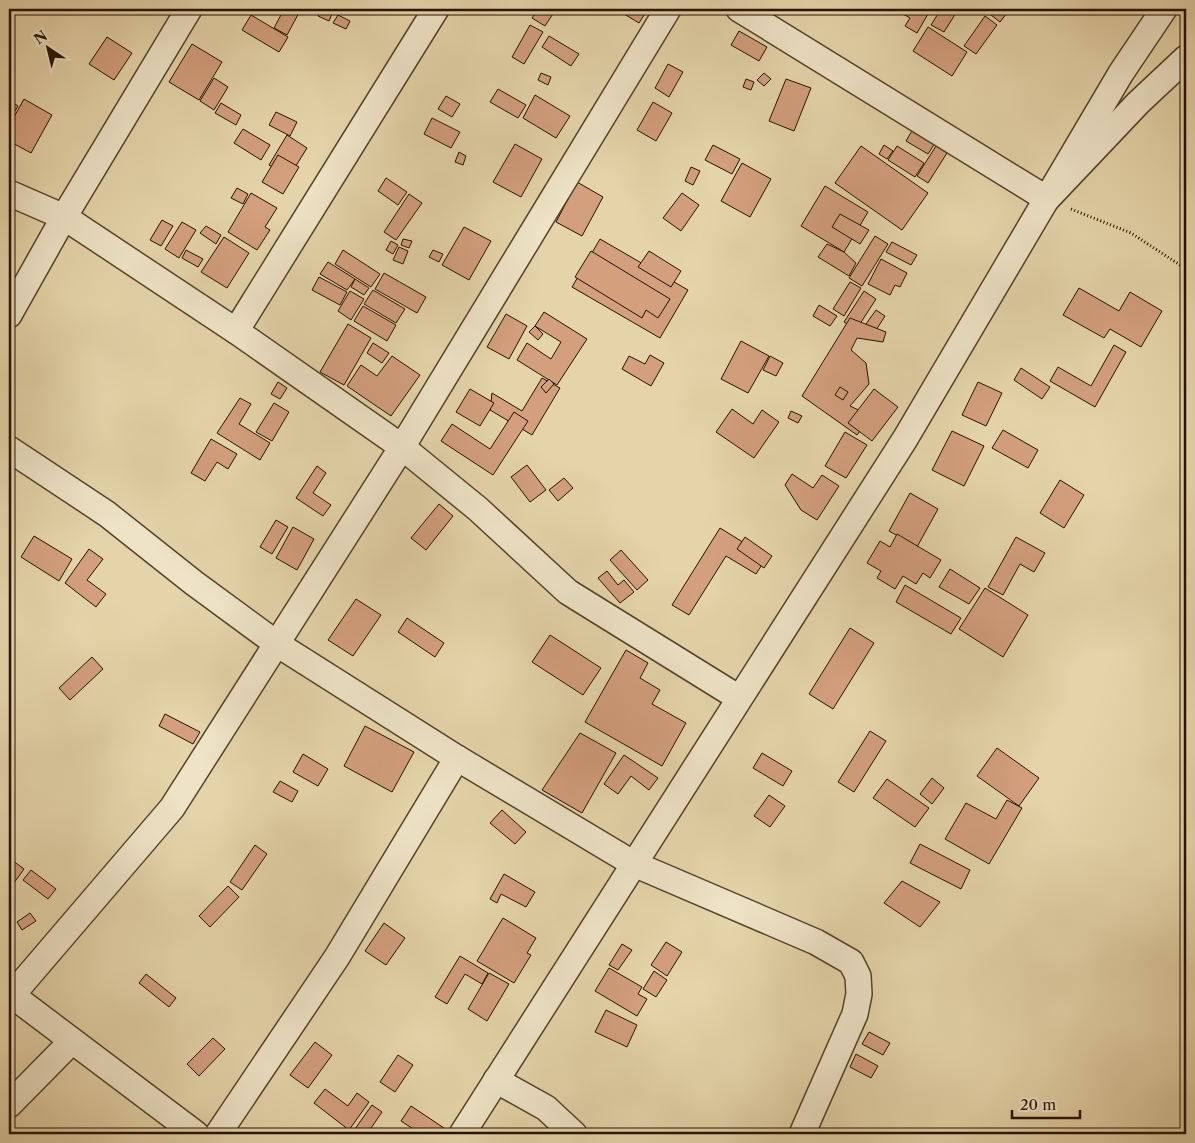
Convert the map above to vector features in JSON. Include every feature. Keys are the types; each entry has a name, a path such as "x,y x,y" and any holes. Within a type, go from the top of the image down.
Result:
{"street":[{"path":"9,315 64,217 189,9"},
{"path":"236,331 436,9"},
{"path":"196,1134 10,994 172,808 402,447 668,9"},
{"path":"739,9 1047,199"},
{"path":"462,1134 905,439 1121,73 1164,9"},
{"path":"1047,199 1138,103 1186,58"},
{"path":"9,193 64,217 236,331 402,447 478,509 568,592 740,698"},
{"path":"9,449 107,514 194,583 277,644 457,758 634,864 816,942 851,962 858,976 859,994 855,1014 802,1134"},
{"path":"218,1134 337,957 457,758"},
{"path":"9,1105 72,1041"},
{"path":"496,1080 546,1108 574,1134"}],"path":[{"path":"1047,199 1132,232 1185,267 1186,261"}],"building":[{"path":"274,9 301,9 287,35 274,28 282,13"},
{"path":"322,9 332,14 329,21 318,16"},
{"path":"538,9 556,9 545,26 532,18"},
{"path":"616,9 648,9 639,23"},
{"path":"876,9 891,9 887,15"},
{"path":"894,9 919,9 928,14 917,33 905,26 910,18"},
{"path":"941,9 948,9 956,13 944,32 931,25"},
{"path":"989,9 1010,9 1000,22 987,12"},
{"path":"251,15 288,37 279,52 242,30"},
{"path":"338,15 350,21 346,29 333,23"},
{"path":"985,16 997,25 976,54 964,46"},
{"path":"530,25 543,32 524,64 512,57"},
{"path":"928,27 967,52 952,76 913,51"},
{"path":"739,31 767,47 759,61 731,45"},
{"path":"549,36 579,54 571,66 542,47"},
{"path":"107,37 132,53 114,80 89,64"},
{"path":"192,44 222,62 199,100 169,82"},
{"path":"668,64 683,72 669,97 655,88"},
{"path":"541,73 551,77 548,85 538,80"},
{"path":"764,73 771,79 764,86 757,80"},
{"path":"214,78 228,87 214,110 200,101"},
{"path":"746,79 754,82 751,90 743,87"},
{"path":"786,79 811,88 794,131 769,121"},
{"path":"498,89 526,105 518,118 490,102"},
{"path":"535,95 570,116 556,138 523,118"},
{"path":"446,96 460,104 452,117 438,109"},
{"path":"24,99 52,115 31,153 9,141 9,126"},
{"path":"9,100 18,106 9,121"},
{"path":"653,102 672,113 656,141 637,130"},
{"path":"221,103 241,115 236,125 215,113"},
{"path":"276,112 297,122 290,136 269,125"},
{"path":"432,118 460,132 451,148 424,134"},
{"path":"243,129 270,145 261,160 234,143"},
{"path":"913,129 935,143 928,154 906,141"},
{"path":"287,135 307,148 289,177 269,165"},
{"path":"515,144 542,159 521,197 493,182"},
{"path":"713,145 740,159 732,174 705,160"},
{"path":"884,145 893,151 887,159 879,154"},
{"path":"861,146 928,193 902,230 835,183"},
{"path":"897,146 924,163 915,177 888,160"},
{"path":"936,146 947,153 928,183 917,176"},
{"path":"459,152 466,156 463,165 455,162"},
{"path":"278,155 299,167 283,194 262,182"},
{"path":"742,163 771,179 750,217 721,201"},
{"path":"691,167 700,171 693,185 685,181"},
{"path":"386,178 407,192 398,205 378,191"},
{"path":"577,182 603,197 582,236 556,222"},
{"path":"825,186 868,212 844,252 801,226"},
{"path":"237,188 248,194 243,204 231,198"},
{"path":"251,193 277,208 265,227 270,230 257,250 228,232"},
{"path":"682,193 699,205 681,231 663,218"},
{"path":"409,194 422,203 396,240 384,232"},
{"path":"840,214 869,230 860,244 832,227"},
{"path":"162,220 173,226 161,246 150,240"},
{"path":"182,222 196,230 179,258 165,249"},
{"path":"206,226 221,235 216,244 200,233"},
{"path":"464,227 491,241 469,280 442,265"},
{"path":"875,236 888,244 862,286 849,278"},
{"path":"224,237 249,253 227,288 201,272"},
{"path":"403,239 412,241 409,248 401,245"},
{"path":"600,239 688,290 660,338 572,287"},
{"path":"391,241 398,245 393,254 386,250"},
{"path":"892,242 917,255 911,265 886,252"},
{"path":"827,244 844,252 856,263 849,276 818,257"},
{"path":"399,247 408,251 403,264 393,260"},
{"path":"186,250 203,259 198,267 182,258"},
{"path":"343,250 380,274 371,287 335,264"},
{"path":"433,250 443,254 439,262 429,257"},
{"path":"591,251 670,299 658,318 646,310 642,318 575,277"},
{"path":"649,251 681,271 671,287 638,267"},
{"path":"881,259 907,273 900,287 895,285 890,295 868,284"},
{"path":"328,262 355,279 347,290 320,274"},
{"path":"384,273 426,297 417,313 375,289"},
{"path":"319,277 347,292 340,305 312,290"},
{"path":"355,279 369,288 364,295 351,287"},
{"path":"850,282 861,288 844,316 833,309"},
{"path":"1079,288 1119,311 1130,292 1162,311 1141,347 1110,329 1104,338 1063,315"},
{"path":"373,290 405,309 396,323 364,304"},
{"path":"350,291 364,299 351,320 338,311"},
{"path":"864,291 876,299 856,330 844,322"},
{"path":"819,305 837,316 830,326 813,316"},
{"path":"363,306 396,325 387,341 354,321"},
{"path":"876,310 885,316 871,338 861,331"},
{"path":"544,312 587,339 557,385 517,360 527,343 551,359 561,342 535,326"},
{"path":"506,314 527,326 509,359 487,347"},
{"path":"850,318 886,332 883,342 857,338 851,350 866,363 869,384 850,406 871,416 857,435 802,396"},
{"path":"348,324 371,338 344,385 320,372"},
{"path":"535,326 543,334 538,340 529,332"},
{"path":"741,341 769,356 748,393 721,379"},
{"path":"373,343 389,353 382,363 367,353"},
{"path":"1114,345 1126,352 1095,407 1050,381 1058,367 1091,386"},
{"path":"650,355 664,363 651,386 622,369 629,356 645,364"},
{"path":"392,356 420,375 391,416 347,386 361,365 377,376"},
{"path":"770,356 783,363 776,376 763,370"},
{"path":"1021,368 1050,387 1042,399 1014,380"},
{"path":"542,378 560,388 532,435 490,410 492,393 522,411"},
{"path":"549,379 554,384 546,393 541,387"},
{"path":"278,382 287,388 280,399 271,394"},
{"path":"978,382 1002,393 986,426 962,415"},
{"path":"840,387 848,392 843,400 835,395"},
{"path":"470,389 494,403 480,426 456,412"},
{"path":"874,389 898,407 872,441 848,423"},
{"path":"240,398 251,404 239,424 270,443 260,460 217,433"},
{"path":"274,403 289,412 272,441 256,432"},
{"path":"732,409 753,424 762,410 779,422 754,458 716,432"},
{"path":"791,411 802,416 798,423 788,418"},
{"path":"514,412 528,421 493,475 441,441 452,424 490,449"},
{"path":"1003,430 1038,450 1028,468 992,448"},
{"path":"952,431 984,446 964,486 932,470"},
{"path":"845,432 867,445 846,478 825,466"},
{"path":"211,439 237,454 228,469 217,462 205,481 191,473"},
{"path":"527,465 546,490 530,502 511,477"},
{"path":"317,466 326,473 313,493 331,505 323,516 296,498"},
{"path":"792,474 813,488 822,475 839,486 817,520 801,510 785,485"},
{"path":"564,478 573,488 558,501 549,490"},
{"path":"1060,480 1084,495 1064,528 1040,513"},
{"path":"910,493 938,509 917,547 889,531"},
{"path":"439,504 453,516 426,550 411,538"},
{"path":"276,520 288,527 272,554 260,547"},
{"path":"293,527 314,539 297,570 276,558"},
{"path":"720,528 767,557 756,574 726,556 689,615 672,605"},
{"path":"897,534 941,560 930,578 923,573 916,584 903,576 895,589 877,578 881,571 867,563 880,541 890,547"},
{"path":"34,536 72,559 59,581 21,557"},
{"path":"745,537 772,556 764,568 737,549"},
{"path":"1016,537 1045,553 1034,572 1020,564 1003,595 988,587"},
{"path":"89,549 103,559 87,580 106,594 96,607 65,583"},
{"path":"621,550 648,580 637,590 610,560"},
{"path":"950,569 980,588 969,604 939,587"},
{"path":"607,571 618,585 624,580 634,592 620,603 598,578"},
{"path":"905,585 961,618 951,634 896,602"},
{"path":"985,588 1028,615 1003,657 959,629"},
{"path":"356,599 381,615 353,656 328,640"},
{"path":"407,618 444,643 435,657 398,632"},
{"path":"850,628 874,643 833,709 809,694"},
{"path":"550,635 601,668 583,695 532,662"},
{"path":"626,650 648,663 640,678 660,690 652,704 686,723 662,766 585,722"},
{"path":"92,657 103,669 70,700 59,688"},
{"path":"165,714 200,732 193,744 159,726"},
{"path":"365,726 414,752 392,792 344,766"},
{"path":"870,731 886,741 854,792 838,782"},
{"path":"580,733 616,753 582,813 542,790"},
{"path":"997,748 1039,778 1019,806 977,776"},
{"path":"762,753 792,771 783,786 753,768"},
{"path":"303,754 328,769 318,786 293,772"},
{"path":"624,755 658,778 649,790 631,776 618,794 604,784"},
{"path":"932,778 944,788 932,804 920,794"},
{"path":"887,779 929,808 915,827 873,798"},
{"path":"280,781 298,791 292,802 273,792"},
{"path":"769,795 785,806 770,827 754,816"},
{"path":"1007,800 1022,808 989,864 945,839 966,803 996,819"},
{"path":"502,810 526,832 515,844 490,823"},
{"path":"920,844 970,870 961,889 910,863"},
{"path":"255,845 267,854 242,890 230,882"},
{"path":"12,860 24,869 11,887 9,885 9,864"},
{"path":"31,870 56,889 48,899 23,880"},
{"path":"504,874 535,892 526,907 501,894 497,903 490,899"},
{"path":"902,881 940,902 920,927 884,903"},
{"path":"228,886 239,897 210,927 199,916"},
{"path":"30,913 36,921 22,930 17,922"},
{"path":"503,918 536,938 527,953 531,955 514,983 477,961"},
{"path":"384,923 405,938 386,965 365,951"},
{"path":"666,942 682,952 667,976 651,965"},
{"path":"622,944 632,950 618,970 609,965"},
{"path":"460,956 488,973 482,984 465,974 447,1004 435,997"},
{"path":"609,968 642,987 638,994 647,999 637,1016 595,991"},
{"path":"654,971 667,980 656,997 643,989"},
{"path":"489,973 509,984 487,1021 468,1009"},
{"path":"146,974 176,998 169,1007 139,983"},
{"path":"606,1010 637,1025 627,1047 595,1032"},
{"path":"869,1032 890,1043 883,1055 862,1044"},
{"path":"213,1038 225,1049 199,1076 187,1064"},
{"path":"315,1042 332,1055 308,1088 290,1075"},
{"path":"856,1054 878,1066 871,1078 850,1067"},
{"path":"398,1055 413,1065 395,1092 380,1082"},
{"path":"325,1089 348,1106 357,1093 369,1102 349,1130 314,1103"},
{"path":"372,1105 382,1112 367,1134 361,1134 355,1129"},
{"path":"411,1106 444,1128 440,1134 421,1134 401,1121"}]}
